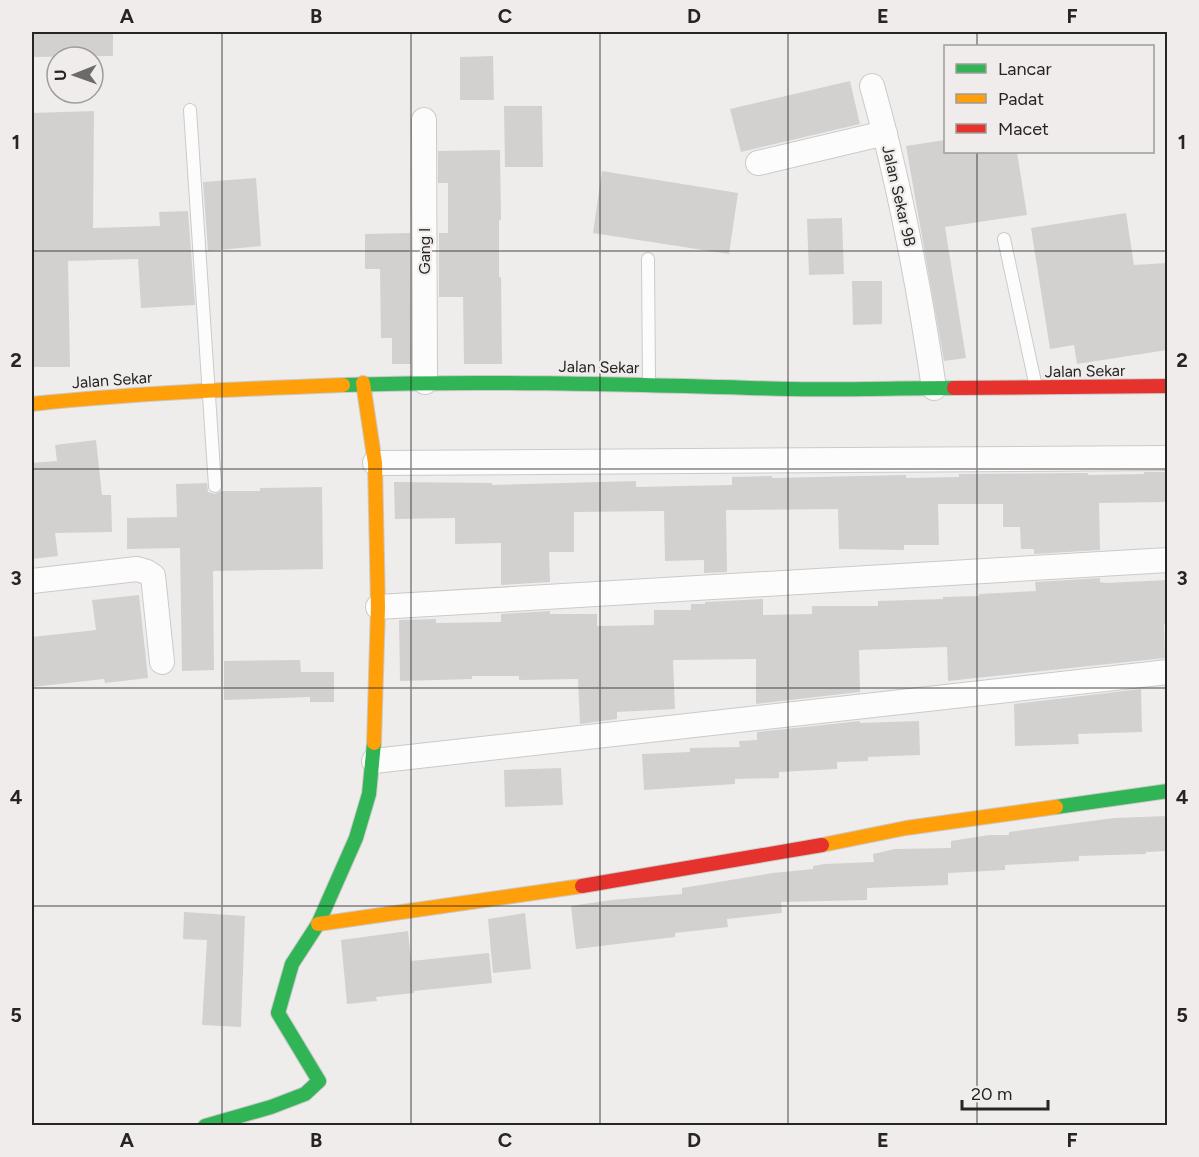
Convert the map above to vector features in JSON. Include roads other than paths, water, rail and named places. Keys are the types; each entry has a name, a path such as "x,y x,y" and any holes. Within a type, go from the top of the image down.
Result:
{"street":[{"path":"872,86 885,133"},
{"name":"Gang I","path":"424,120 424,382"},
{"name":"Jalan Sekar 9B","path":"758,163 885,133 913,254 934,388"},
{"name":"Jalan Sekar","path":"32,404 209,390 424,382 792,388 1167,386"},
{"path":"205,1125 280,1104 305,1094 319,1081 278,1013 292,964 318,924 356,838 369,794 374,760 378,607 375,463 363,383"},
{"path":"375,463 1167,458"},
{"path":"378,607 1167,560"},
{"path":"32,582 128,570 147,572 153,576 162,662"},
{"path":"374,760 1167,672"},
{"path":"318,924 543,892 788,852 906,828 1167,791"}],"lane":[{"path":"190,110 215,486"},
{"path":"1004,240 1036,388"},
{"path":"648,259 649,384"}]}
